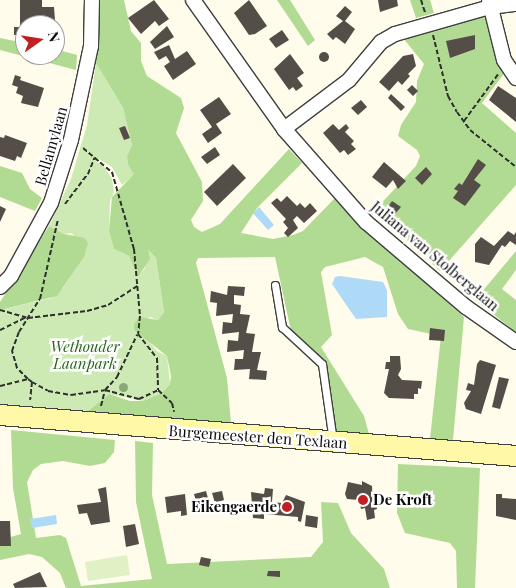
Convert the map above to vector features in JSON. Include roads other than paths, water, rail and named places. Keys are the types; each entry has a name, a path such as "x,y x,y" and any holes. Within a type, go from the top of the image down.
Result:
{"street":[{"name":"Bellamylaan","path":"0,287 11,276 51,203 71,140 90,56 92,0"},
{"name":"Juliana van Stolberglaan","path":"192,0 284,129 366,222 466,307 516,342"},
{"path":"284,129 349,80 380,42 395,34 504,0"},
{"path":"490,4 516,4"},
{"path":"490,4 506,64 516,78"},
{"name":"Burgemeester den Texlaan","path":"0,415 178,431 516,456"}],"lane":[{"path":"275,285 282,327 322,364 334,443"}],"water":[{"path":"259,207 274,225 268,230 253,213"},
{"path":"340,276 383,282 387,290 387,317 356,319 332,284 335,277"},
{"path":"56,515 57,524 32,528 30,519"}],"place":[{"name":"De Kroft","path":"363,500"},
{"name":"Eikengaerde","path":"287,507"}],"park label":[{"name":"Wethouder Laanpark","path":"85,354"}]}
